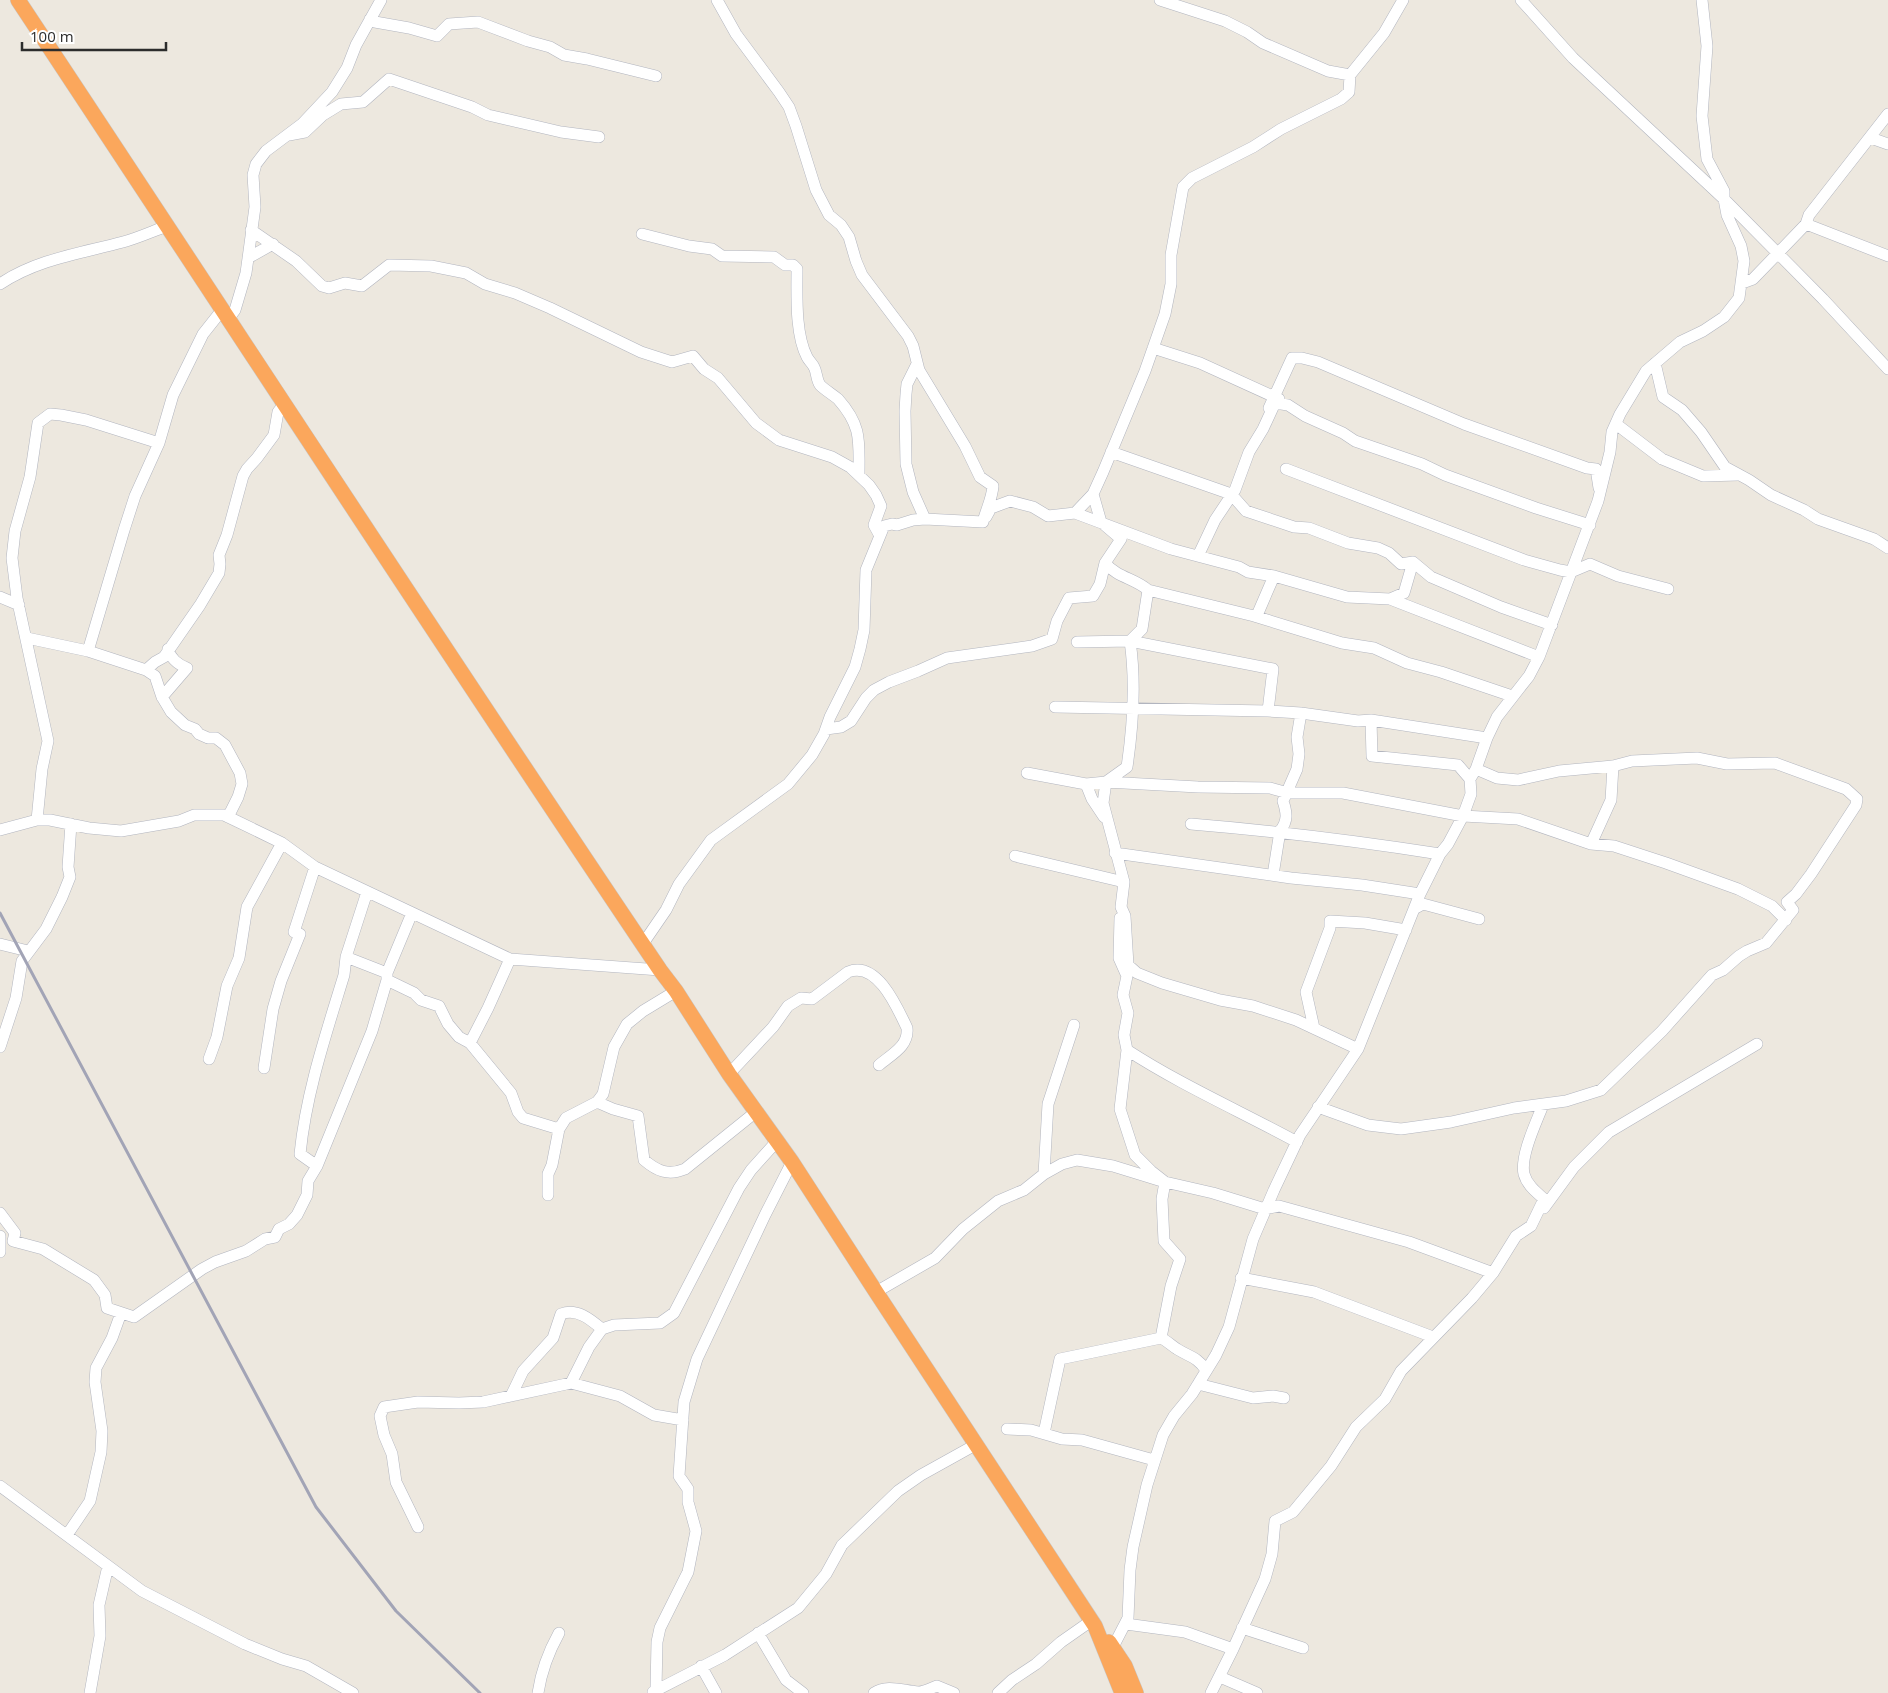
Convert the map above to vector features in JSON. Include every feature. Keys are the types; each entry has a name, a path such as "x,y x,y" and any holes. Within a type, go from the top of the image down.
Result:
{"highway":[{"path":"18,0 524,768 642,945 676,991 729,1074 778,1140 1093,1624 1114,1647 1125,1666 1136,1693"},
{"path":"1093,1624 1122,1693"}],"street":[{"path":"88,651 135,496 159,443 173,396 203,334 225,314 235,310 240,298 255,207 253,175 256,164 266,151 302,124 332,92 347,68 356,44 381,0"},
{"path":"717,0 736,34 780,92 788,107 796,126 816,190 829,215 841,225 849,237 862,275 908,336 913,346 917,364 965,446 980,477 993,486 992,497 983,522"},
{"path":"1160,0 1224,21 1247,32 1263,43 1328,71 1350,76"},
{"path":"1075,513 1093,494 1154,348 1166,314 1171,284 1171,255 1183,187 1192,178 1253,147 1280,129 1341,99 1348,92 1350,76 1384,33 1403,0"},
{"path":"1521,0 1573,58 1777,252 1888,369"},
{"path":"1114,1647 1128,1618 1133,1547 1154,1460 1163,1435 1170,1422 1198,1384 1229,1327 1252,1239 1296,1142 1358,1049 1420,894 1440,854 1448,844 1463,816 1471,794 1470,779 1476,769 1497,716 1528,676 1539,657 1590,525 1610,452 1612,432 1646,371 1680,342 1704,331 1724,317 1739,298 1744,261 1741,246 1727,214 1724,191 1707,159 1702,116 1707,46 1702,0"},
{"path":"370,19 375,22 409,28 437,36 449,24 478,22 528,41 550,47 564,56 587,59 656,76"},
{"path":"286,136 305,132 323,115 341,104 363,102 389,79 472,106 488,115 562,132 599,138"},
{"path":"1742,283 1752,279 1806,224 1809,215 1888,114"},
{"path":"1871,138 1888,144"},
{"path":"1806,224 1888,256"},
{"path":"0,284 13,275 34,266 126,241 167,226"},
{"path":"251,230 311,273 322,286 329,288 345,284 362,286 389,265 431,266 466,273 485,284 515,293 641,352 672,362 693,356 704,369 718,378 756,423 779,440 841,461 859,474 876,495 881,506 874,525 880,536"},
{"path":"642,234 689,246 712,249 722,256 774,257 784,265 793,265 796,269 801,341 820,385 833,394 842,404 857,428 860,439 859,474"},
{"path":"248,258 273,244"},
{"path":"1154,348 1200,363 1303,410"},
{"path":"1198,556 1215,520 1235,490 1273,396 1292,358 1302,358 1318,362 1464,424 1587,468 1596,469 1600,494"},
{"path":"1655,363 1663,398 1682,410 1701,432 1725,467 1750,480 1771,495 1804,510 1818,519 1874,539 1888,548"},
{"path":"917,364 907,384 905,411 906,464 913,492 925,519"},
{"path":"146,670 164,657 200,605 219,573 219,555 227,535 243,476 246,469 274,435 278,412 285,403"},
{"path":"1253,446 1275,403 1288,405 1305,416 1343,433 1355,441 1422,464 1446,475 1536,508 1590,525"},
{"path":"37,820 42,769 48,741 14,580 12,558 15,531 30,477 38,423 50,414 62,415 86,420 159,443"},
{"path":"1616,424 1662,459 1695,473 1703,476 1738,475"},
{"path":"1111,452 1231,494 1246,511 1294,526 1309,528 1348,543 1378,548 1389,553 1401,564 1413,562 1431,577 1501,607 1552,625"},
{"path":"1286,469 1524,560 1571,572 1590,564 1618,576 1668,589"},
{"path":"826,729 842,726 851,721 866,698 874,690 946,658 1032,646 1052,639 1057,621 1069,598 1093,596 1100,584 1105,564 1121,539 1101,522 1093,494"},
{"path":"983,522 991,508 1010,501 1033,507 1048,516 1075,513 1171,549 1239,567 1248,572 1274,576 1347,597 1390,599 1539,657"},
{"path":"642,945 666,910 679,884 711,840 788,784 812,755 826,729 854,667 860,649 864,630 866,570 884,526 925,519 983,522"},
{"path":"1390,599 1404,593 1413,562"},
{"path":"1105,564 1111,571 1142,585 1148,590 1254,616 1342,643 1374,648 1406,663 1441,672 1512,696"},
{"path":"1254,616 1258,613 1274,576"},
{"path":"1148,590 1142,628 1130,641 1132,708 1127,766 1106,782 1103,804 1111,827 1124,882 1120,907 1119,958 1127,976 1123,995 1128,1013 1124,1035 1126,1050 1120,1109 1135,1155 1165,1182"},
{"path":"0,597 19,605"},
{"path":"27,638 88,651 146,670 155,676 162,697 170,712 185,725 195,729 199,734 208,738 216,738 225,745 240,773 242,784 238,797 228,816"},
{"path":"1077,642 1130,641 1273,669 1268,711"},
{"path":"162,697 187,668 179,665 171,657 168,649"},
{"path":"1055,708 1132,708 1300,713 1358,721 1371,720 1487,738"},
{"path":"1273,875 1280,832 1288,813 1283,801 1297,769 1299,754 1297,737 1300,713"},
{"path":"1371,720 1372,756 1458,765 1470,779"},
{"path":"1318,1107 1368,1125 1400,1129 1451,1122 1514,1108 1566,1101 1601,1090 1662,1031 1712,975 1723,970 1747,951 1766,943 1793,910 1788,902 1812,874 1856,804 1857,799 1846,789 1775,763 1727,764 1697,758 1632,760 1613,766 1559,771 1518,780 1497,778 1476,769"},
{"path":"1592,844 1611,800 1613,766"},
{"path":"1027,773 1086,784 1106,782 1198,787 1270,788 1288,793 1343,793 1463,816 1518,819 1592,844 1614,846 1738,890 1772,906 1786,920"},
{"path":"1086,784 1092,799 1111,827"},
{"path":"0,830 37,820 50,820 121,831 179,821 194,815 228,816 282,843 315,867 510,959 660,970"},
{"path":"0,1047 16,998 22,961 46,929 70,877 68,867 71,824"},
{"path":"1191,824 1366,842 1440,854"},
{"path":"210,1059 217,1037 227,986 239,958 247,907 282,843"},
{"path":"1116,853 1420,894"},
{"path":"1016,856 1124,882"},
{"path":"264,1068 273,1009 281,981 300,934 294,932 315,867"},
{"path":"317,1166 300,1154 304,1120 312,1085 344,975 346,957 367,892"},
{"path":"1414,909 1423,904 1479,919"},
{"path":"1120,907 1125,916 1128,966 1137,973 1162,983 1220,1000"},
{"path":"0,1213 15,1233 13,1241 42,1249 94,1280 105,1295 107,1308 134,1317 202,1269 246,1251 264,1239 275,1237 279,1229 289,1224 297,1215 307,1195 308,1182 317,1166 372,1031 387,976 412,913"},
{"path":"1314,1028 1306,992 1330,928 1330,920 1365,923 1406,930"},
{"path":"0,944 28,951"},
{"path":"346,957 387,976 414,993 421,1000 439,1006 444,1018 453,1031 470,1043 511,1093 518,1112 523,1118 559,1129"},
{"path":"470,1043 510,959"},
{"path":"729,1074 773,1027 788,1006 801,998 812,999 853,969 861,969 871,973 883,985 907,1028 908,1035 905,1043 879,1065"},
{"path":"1127,976 1275,1013 1314,1028 1358,1049"},
{"path":"548,1195 548,1174 552,1165 559,1129 566,1118 597,1102 606,1084 614,1047 619,1035 627,1024 643,1011 676,991"},
{"path":"1044,1174 1048,1104 1074,1025"},
{"path":"1211,1693 1234,1649 1265,1578 1272,1554 1275,1521 1293,1512 1331,1466 1356,1427 1386,1399 1400,1372 1472,1298 1493,1273 1516,1236 1531,1226 1574,1168 1609,1132 1757,1044"},
{"path":"1126,1050 1161,1072 1242,1112 1296,1142"},
{"path":"597,1102 638,1116 644,1160 654,1168 666,1173 676,1173 685,1169 757,1111"},
{"path":"1531,1226 1544,1199 1530,1186 1524,1173 1526,1148 1543,1105"},
{"path":"571,1383 589,1347 602,1329 614,1325 660,1323 674,1313 739,1188 751,1170 778,1140"},
{"path":"876,1292 935,1258 963,1229 998,1201 1024,1190 1044,1174 1062,1164 1077,1160 1113,1166 1265,1209 1279,1206 1409,1242 1493,1273"},
{"path":"654,1691 657,1642 660,1628 688,1572 696,1531 688,1502 688,1489 679,1476 684,1402 697,1359 792,1162"},
{"path":"1161,1338 1171,1286 1180,1259 1164,1241 1162,1199 1165,1182"},
{"path":"0,1236 0,1252"},
{"path":"1241,1278 1314,1292 1433,1337"},
{"path":"511,1396 524,1371 553,1338 561,1314 568,1311 578,1314 590,1319 602,1329"},
{"path":"67,1535 90,1501 101,1452 102,1431 95,1382 96,1368 112,1338 121,1313"},
{"path":"1044,1433 1060,1359 1161,1338 1184,1353 1194,1356 1206,1370"},
{"path":"418,1526 396,1482 392,1454 384,1435 380,1416 384,1407 418,1402 482,1402 571,1383 620,1396 654,1415 683,1420"},
{"path":"1198,1384 1253,1398 1273,1396 1284,1398"},
{"path":"1007,1429 1031,1430 1062,1439 1082,1440 1154,1460"},
{"path":"654,1691 725,1655 798,1608 826,1574 842,1545 898,1491 907,1483 975,1444"},
{"path":"0,1486 142,1591 245,1644 282,1659 306,1666 353,1693"},
{"path":"90,1693 100,1636 99,1605 108,1566"},
{"path":"998,1693 1061,1642 1093,1624"},
{"path":"1126,1624 1185,1632 1234,1649"},
{"path":"1242,1628 1303,1648"},
{"path":"538,1693 550,1651 559,1633"},
{"path":"758,1633 786,1680 802,1693"},
{"path":"702,1666 716,1693"},
{"path":"1220,1677 1257,1693"},
{"path":"874,1693 880,1689 891,1688 920,1692 937,1686 954,1693"}],"railway":[{"path":"0,913 316,1507 396,1611 480,1693"}]}
